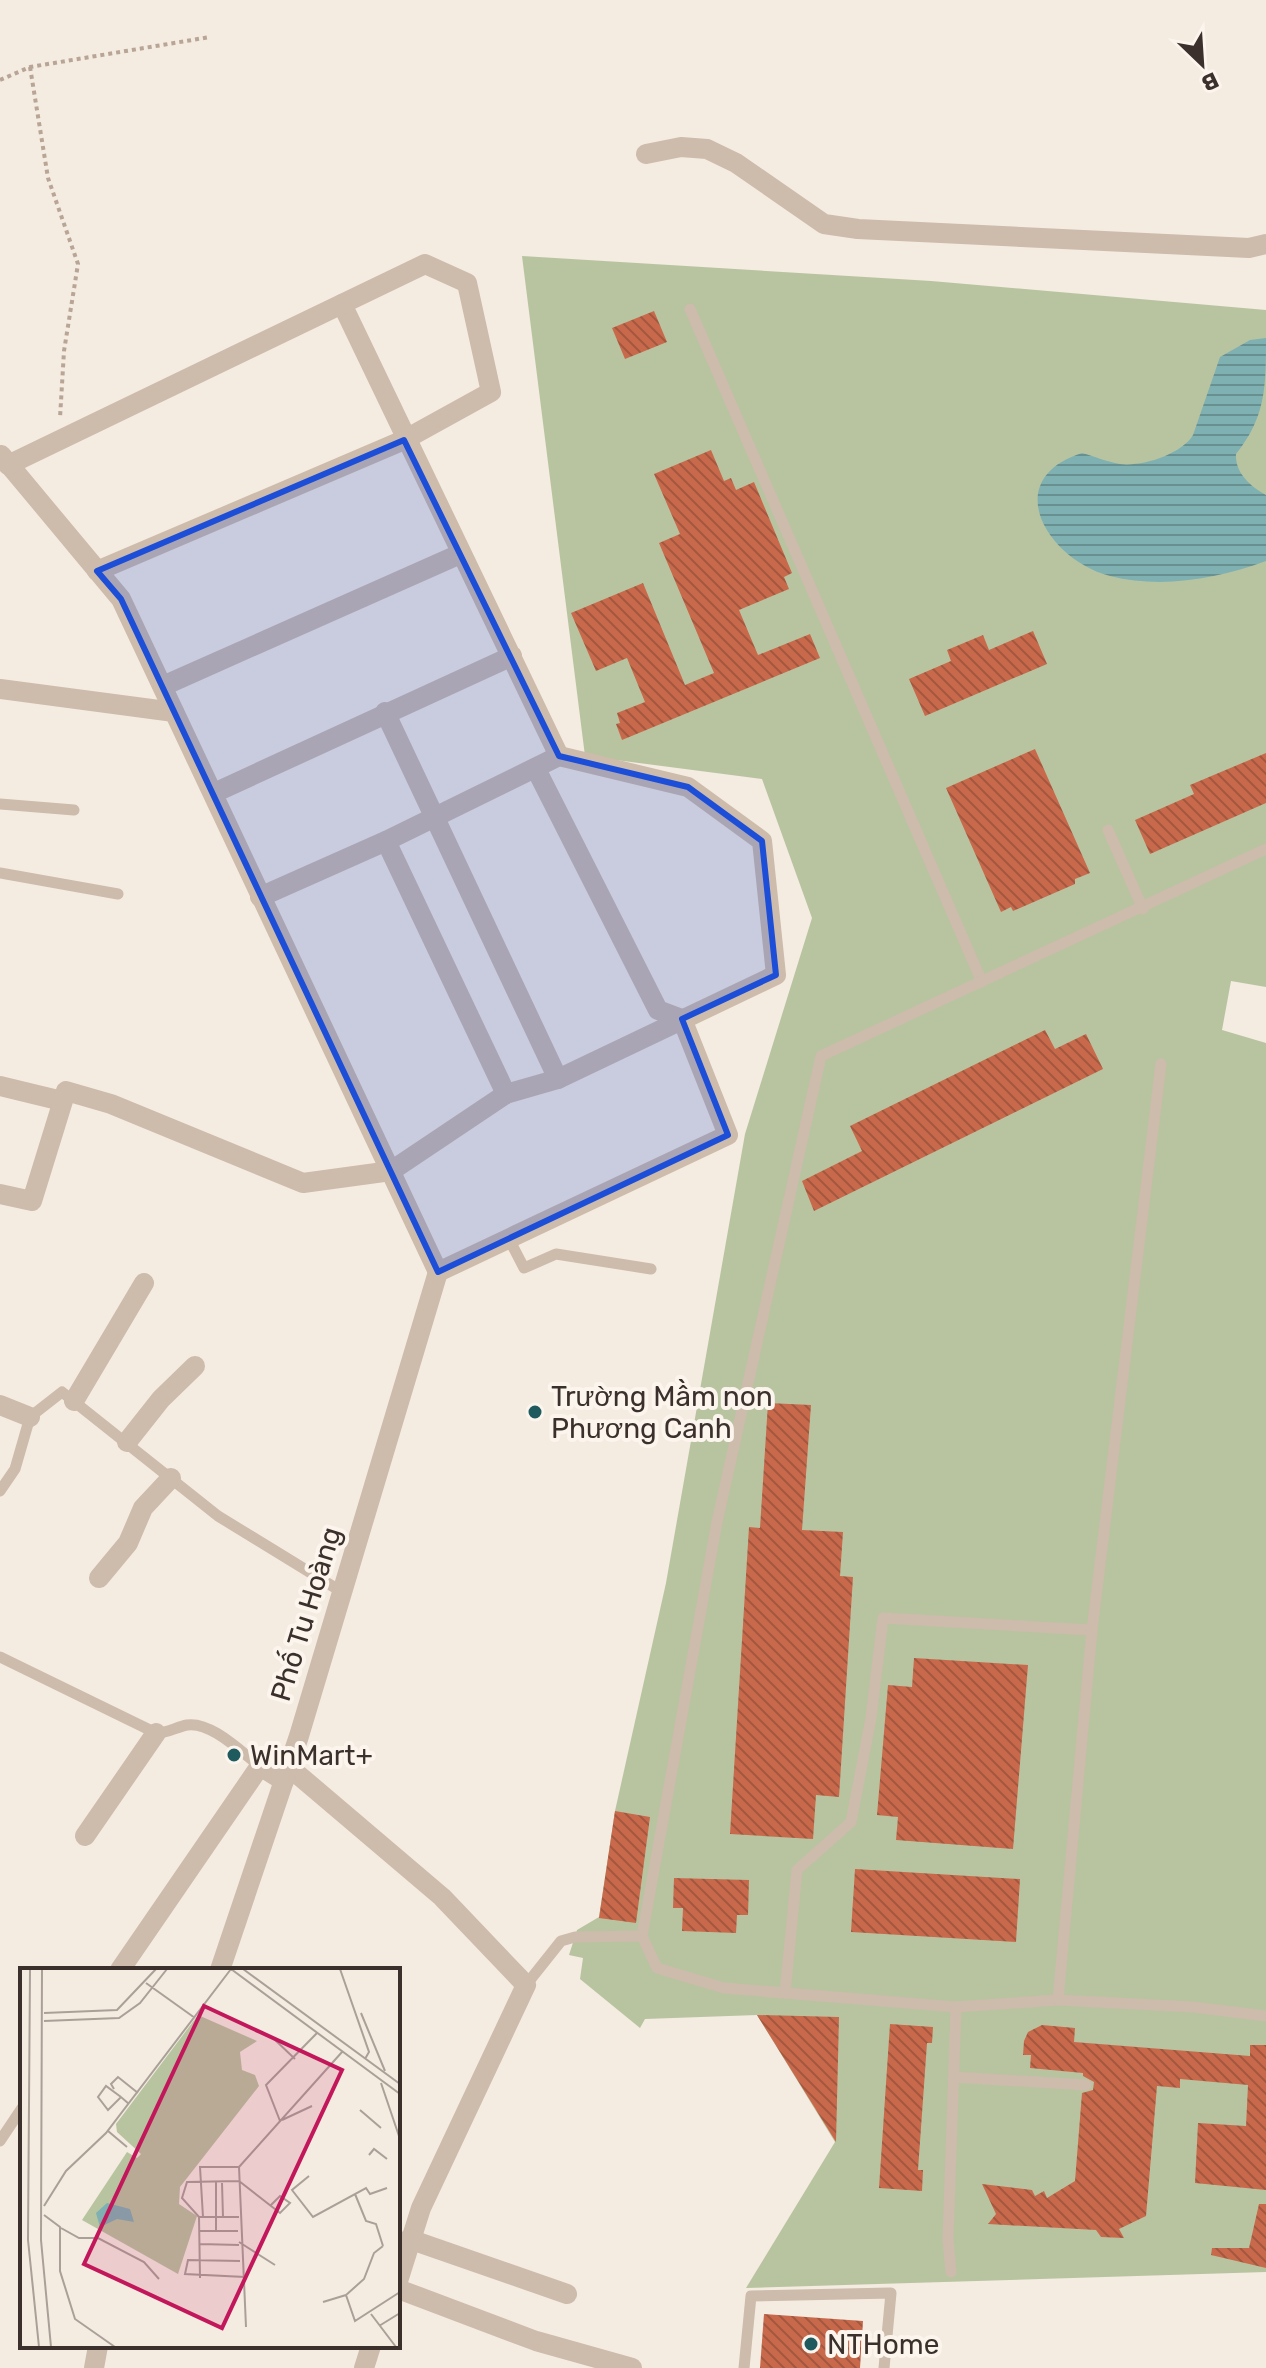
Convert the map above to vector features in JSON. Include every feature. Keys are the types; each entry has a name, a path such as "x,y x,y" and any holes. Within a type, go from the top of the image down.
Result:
{"street":[{"path":"646,154 681,147 707,149 736,163 824,224 858,229 1249,248 1266,244"},
{"path":"97,571 404,440 491,392 467,283 425,264 59,440 4,459 97,571 121,599 438,1272 728,1135 682,1019 658,1010 536,769"},
{"path":"342,304 404,440 559,756"},
{"path":"163,686 460,554"},
{"path":"214,793 512,656"},
{"path":"0,689 174,712"},
{"path":"385,712 558,1079"},
{"path":"0,1194 32,1201 66,1091 111,1104 303,1183 391,1171 506,1094 558,1079 776,975 762,841 688,787 559,756 386,841 260,897"},
{"path":"386,841 506,1094"},
{"path":"0,1086 62,1101"},
{"name":"Phố Tu Hoàng","path":"221,1968 286,1774 438,1272"},
{"path":"74,1401 144,1283"},
{"path":"127,1442 161,1399 195,1366"},
{"path":"0,1405 30,1417"},
{"path":"99,1578 128,1543 143,1508 171,1478"},
{"path":"85,1836 156,1733"},
{"path":"121,1968 260,1766 286,1774 442,1897 526,1985 409,2239 400,2273"},
{"path":"409,2239 567,2294"},
{"path":"400,2290 536,2341 632,2368"},
{"path":"94,2368 98,2348"},
{"path":"364,2368 370,2348"}],"lane":[{"path":"690,309 982,982"},
{"path":"0,804 74,810"},
{"path":"1108,830 1143,909"},
{"path":"1266,849 1143,909 821,1056 717,1522 642,1936 657,1968 724,1988 956,2007 1058,2000 1193,2007 1266,2016"},
{"path":"0,873 118,894"},
{"path":"1058,2000 1092,1630 1161,1064"},
{"path":"509,1239 524,1268 556,1254 651,1269"},
{"path":"0,1491 15,1469 30,1417 62,1392 218,1516 342,1592"},
{"path":"785,1993 797,1870 851,1822 871,1718 883,1618 1092,1630"},
{"path":"0,1657 156,1733 171,1733 187,1725 208,1729 260,1766"},
{"path":"526,1985 561,1941 575,1937 642,1936"},
{"path":"951,2272 948,2239 956,2007"},
{"path":"953,2077 1086,2085"},
{"path":"0,2141 20,2111"},
{"path":"744,2368 751,2296 891,2293 884,2368"}],"path":[{"path":"0,80 30,67 210,37"},
{"path":"30,67 48,178 78,264 64,351 59,440"}],"highlighted area":[{"path":"404,440 559,756 688,787 762,841 776,975 682,1019 728,1135 438,1272 121,599 97,571"}],"green space":[{"path":"522,256 931,281 1266,310 1266,987 1231,981 1222,1030 1266,1043 1266,2272 746,2288 835,2142 757,2015 645,2019 640,2028 580,1979 583,1958 569,1955 577,1930 599,1917 615,1811 666,1583 745,1134 812,918 762,779 585,756"}],"water":[{"path":"1266,338 1266,371 1259,414 1236,454 1236,461 1245,478 1266,495 1266,561 1209,577 1149,582 1110,576 1068,554 1041,519 1038,500 1042,481 1057,465 1082,453 1129,464 1161,458 1180,448 1193,435 1220,357 1250,340"}],"building":[{"path":"654,311 667,342 625,359 612,328"},
{"path":"711,450 724,481 731,478 736,490 754,482 792,573 784,577 789,589 739,610 758,655 810,634 820,658 622,740 616,724 620,723 617,713 645,702 627,658 596,671 571,613 643,583 685,685 714,673 659,543 680,534 654,474"},
{"path":"1033,631 1047,664 925,716 909,679 951,661 947,650 983,635 989,650"},
{"path":"1035,749 1090,873 1075,879 1075,884 1013,911 1011,907 1001,912 946,788"},
{"path":"1266,753 1266,803 1150,854 1135,820 1194,794 1190,785"},
{"path":"1045,1030 1055,1049 1086,1034 1103,1069 814,1211 802,1181 862,1151 850,1126"},
{"path":"768,1403 811,1405 802,1530 843,1532 840,1576 853,1577 839,1797 816,1795 813,1839 730,1834 749,1527 760,1528"},
{"path":"914,1658 1028,1665 1013,1849 896,1840 898,1817 877,1815 888,1685 912,1687"},
{"path":"615,1811 650,1817 636,1923 599,1918"},
{"path":"855,1869 1020,1879 1016,1942 851,1932"},
{"path":"674,1878 749,1880 748,1915 737,1915 736,1933 682,1931 683,1908 673,1908"},
{"path":"757,2015 839,2017 836,2142"},
{"path":"890,2024 933,2027 932,2043 927,2043 918,2170 923,2170 922,2191 879,2188"},
{"path":"1042,2025 1075,2028 1074,2042 1250,2056 1250,2045 1266,2045 1266,2190 1195,2183 1198,2123 1246,2126 1248,2085 1180,2079 1180,2088 1157,2086 1146,2216 1119,2229 1124,2238 1101,2237 1096,2230 988,2224 996,2214 982,2184 1032,2190 1035,2196 1044,2191 1047,2198 1075,2181 1082,2093 1093,2090 1094,2082 1083,2073 1030,2068 1031,2055 1023,2055 1024,2041 1028,2032"},
{"path":"1259,2204 1266,2204 1266,2268 1211,2255 1212,2248 1249,2248"},
{"name":"NTHome","path":"764,2314 863,2321 860,2368 760,2368"}],"place":[{"name":"Trường Mầm non Phương Canh","path":"535,1412"},
{"name":"WinMart+","path":"234,1755"},
{"name":"NTHome","path":"811,2344"}]}
